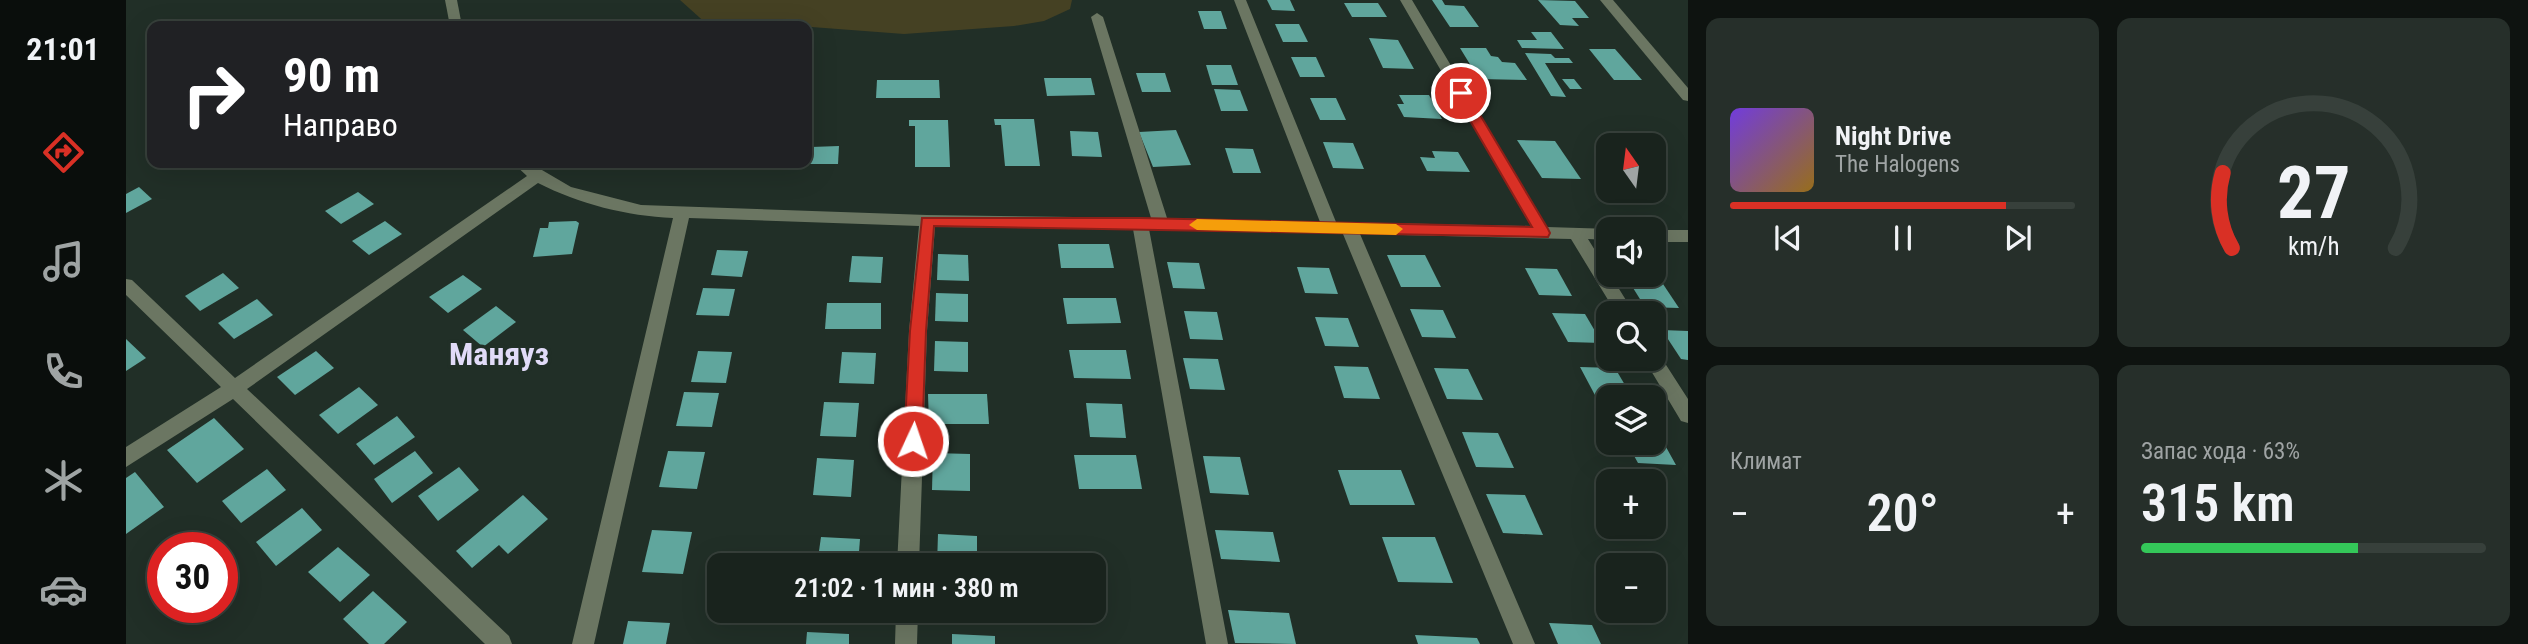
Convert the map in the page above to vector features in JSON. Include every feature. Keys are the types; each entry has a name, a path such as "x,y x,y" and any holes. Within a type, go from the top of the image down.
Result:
{"street":[{"path":"451,0 455,21"},
{"path":"1240,0 1524,644"},
{"path":"1406,0 1543,233"},
{"path":"1606,0 1688,97"},
{"path":"1097,17 1161,224"},
{"path":"527,168 566,191 602,203 642,211 682,214 1596,234"},
{"path":"126,458 235,388 537,176"},
{"path":"583,644 682,214"},
{"path":"909,553 918,331 928,221"},
{"path":"1140,223 1217,644"},
{"path":"1576,234 1618,301"},
{"path":"1666,236 1688,236"},
{"path":"126,285 501,644"},
{"path":"1660,371 1688,415"},
{"path":"906,644 907,623"}],"shaded area":[{"path":"680,0 1072,0 1070,9 1044,21 1014,26 904,34 812,27 812,21 703,21"}],"building":[{"path":"1267,0 1290,0 1295,11 1272,10"},
{"path":"1432,0 1442,0 1445,5 1464,6 1479,27 1450,27"},
{"path":"1538,0 1575,1 1589,18 1572,18 1579,26 1560,25"},
{"path":"1344,3 1378,3 1387,17 1352,17"},
{"path":"1198,11 1221,11 1227,29 1204,29"},
{"path":"1275,24 1299,24 1308,42 1283,42"},
{"path":"1531,32 1551,32 1564,49 1522,48 1517,40 1537,40"},
{"path":"1369,38 1398,40 1414,69 1383,68"},
{"path":"1460,48 1486,48 1491,56 1498,57 1502,62 1515,63 1527,80 1479,79"},
{"path":"1589,49 1615,49 1642,80 1614,80"},
{"path":"1525,53 1569,58 1573,63 1545,63 1566,97 1551,96"},
{"path":"1291,57 1316,57 1325,77 1300,77"},
{"path":"1206,65 1231,65 1238,85 1212,85"},
{"path":"1136,73 1165,73 1171,92 1142,92"},
{"path":"1044,78 1091,78 1095,95 1047,96"},
{"path":"1562,79 1574,79 1582,89 1570,89"},
{"path":"877,80 939,80 940,98 876,98"},
{"path":"1214,89 1240,90 1248,111 1221,111"},
{"path":"1399,95 1429,95 1442,119 1404,117 1397,104 1404,104"},
{"path":"1310,98 1336,98 1346,120 1320,120"},
{"path":"994,119 1034,119 1040,166 1005,166 1001,125 995,125"},
{"path":"909,120 948,120 950,167 915,167 915,126 909,126"},
{"path":"1176,130 1191,165 1153,167 1139,132"},
{"path":"1070,131 1098,132 1102,157 1072,156"},
{"path":"1517,140 1555,141 1581,179 1542,178"},
{"path":"1323,142 1353,143 1364,169 1333,168"},
{"path":"839,146 838,164 812,164 812,147"},
{"path":"1225,148 1253,149 1261,173 1233,173"},
{"path":"1432,151 1458,152 1470,172 1427,171 1420,157 1435,158"},
{"path":"139,187 152,199 126,213 126,194"},
{"path":"358,192 374,204 341,224 325,211"},
{"path":"385,221 402,234 369,255 352,241"},
{"path":"549,222 579,223 572,254 533,257 540,228 548,228"},
{"path":"1058,244 1109,244 1114,268 1061,268"},
{"path":"717,250 748,251 742,277 711,275"},
{"path":"938,254 968,255 969,281 937,280"},
{"path":"1387,255 1425,255 1441,287 1401,287"},
{"path":"852,256 883,257 881,283 849,282"},
{"path":"1167,262 1199,263 1205,289 1173,288"},
{"path":"1297,267 1329,268 1338,294 1305,293"},
{"path":"1525,268 1557,269 1572,296 1539,295"},
{"path":"223,273 239,288 200,311 185,296"},
{"path":"463,275 482,289 448,313 429,297"},
{"path":"1632,287 1665,287 1679,308 1666,308 1666,301 1641,301"},
{"path":"703,288 735,289 729,316 696,315"},
{"path":"936,293 968,294 968,322 935,321"},
{"path":"1063,298 1116,298 1121,323 1067,324"},
{"path":"257,299 273,315 234,339 218,323"},
{"path":"827,303 881,303 881,329 825,329"},
{"path":"496,306 516,322 483,347 463,330"},
{"path":"1410,309 1443,310 1456,338 1422,337"},
{"path":"1184,311 1217,312 1223,340 1190,339"},
{"path":"1552,313 1585,314 1596,333 1596,343 1568,342"},
{"path":"1315,317 1348,318 1359,347 1325,346"},
{"path":"1666,330 1688,331 1688,360 1681,359 1666,336"},
{"path":"126,339 146,358 126,371"},
{"path":"935,341 968,342 968,372 934,371"},
{"path":"1069,350 1126,350 1131,379 1074,378"},
{"path":"316,351 334,368 295,395 277,377"},
{"path":"698,351 732,352 726,383 691,382"},
{"path":"842,352 876,353 874,384 839,383"},
{"path":"1183,358 1218,359 1225,390 1190,389"},
{"path":"1334,366 1368,367 1380,399 1344,398"},
{"path":"1580,367 1596,367 1596,371 1617,371 1625,385 1596,385 1596,397"},
{"path":"1434,368 1468,369 1483,400 1447,399"},
{"path":"359,387 378,405 338,434 319,415"},
{"path":"684,392 719,393 712,427 676,426"},
{"path":"928,394 987,394 989,424 929,424"},
{"path":"824,402 859,403 856,437 820,436"},
{"path":"1086,403 1122,404 1126,438 1090,437"},
{"path":"397,416 415,437 374,465 356,444"},
{"path":"214,418 244,449 197,483 167,450"},
{"path":"1462,432 1498,433 1514,468 1476,467"},
{"path":"1666,447 1676,465 1638,463 1634,455 1666,455"},
{"path":"415,451 433,473 392,503 374,479"},
{"path":"668,451 705,452 697,489 659,487"},
{"path":"933,453 970,454 970,491 932,490"},
{"path":"1074,455 1136,455 1142,489 1079,489"},
{"path":"1203,456 1240,457 1249,495 1210,493"},
{"path":"817,458 854,460 851,497 813,495"},
{"path":"459,467 479,490 438,521 418,496"},
{"path":"267,469 286,490 241,523 222,501"},
{"path":"1338,470 1401,470 1415,505 1350,505"},
{"path":"135,472 164,507 126,534 126,478"},
{"path":"1486,494 1525,495 1543,535 1503,533"},
{"path":"523,495 548,519 508,554 499,545 472,568 456,551"},
{"path":"302,508 322,530 276,566 256,542"},
{"path":"652,530 692,532 683,574 642,572"},
{"path":"1215,530 1273,532 1280,562 1221,559"},
{"path":"938,534 977,536 977,553 937,553"},
{"path":"821,537 860,539 859,553 819,553"},
{"path":"1382,537 1435,537 1453,583 1398,582"},
{"path":"338,547 370,575 340,602 308,572"},
{"path":"373,591 407,622 384,644 369,644 343,619"},
{"path":"1228,610 1289,613 1296,644 1235,643"},
{"path":"628,621 670,623 666,644 623,644"},
{"path":"1549,623 1592,625 1601,644 1558,644"},
{"path":"807,632 849,634 849,644 806,644"},
{"path":"952,634 995,636 995,644 952,644"},
{"path":"1415,635 1477,638 1480,644 1418,644"}],"slow traffic":[{"path":"1197,225 1396,229"}],"district":[{"name":"Маняуз","path":"499,354"}],"route":[{"path":"913,441 918,331 928,221 1140,223 1543,233 1461,93"}]}
